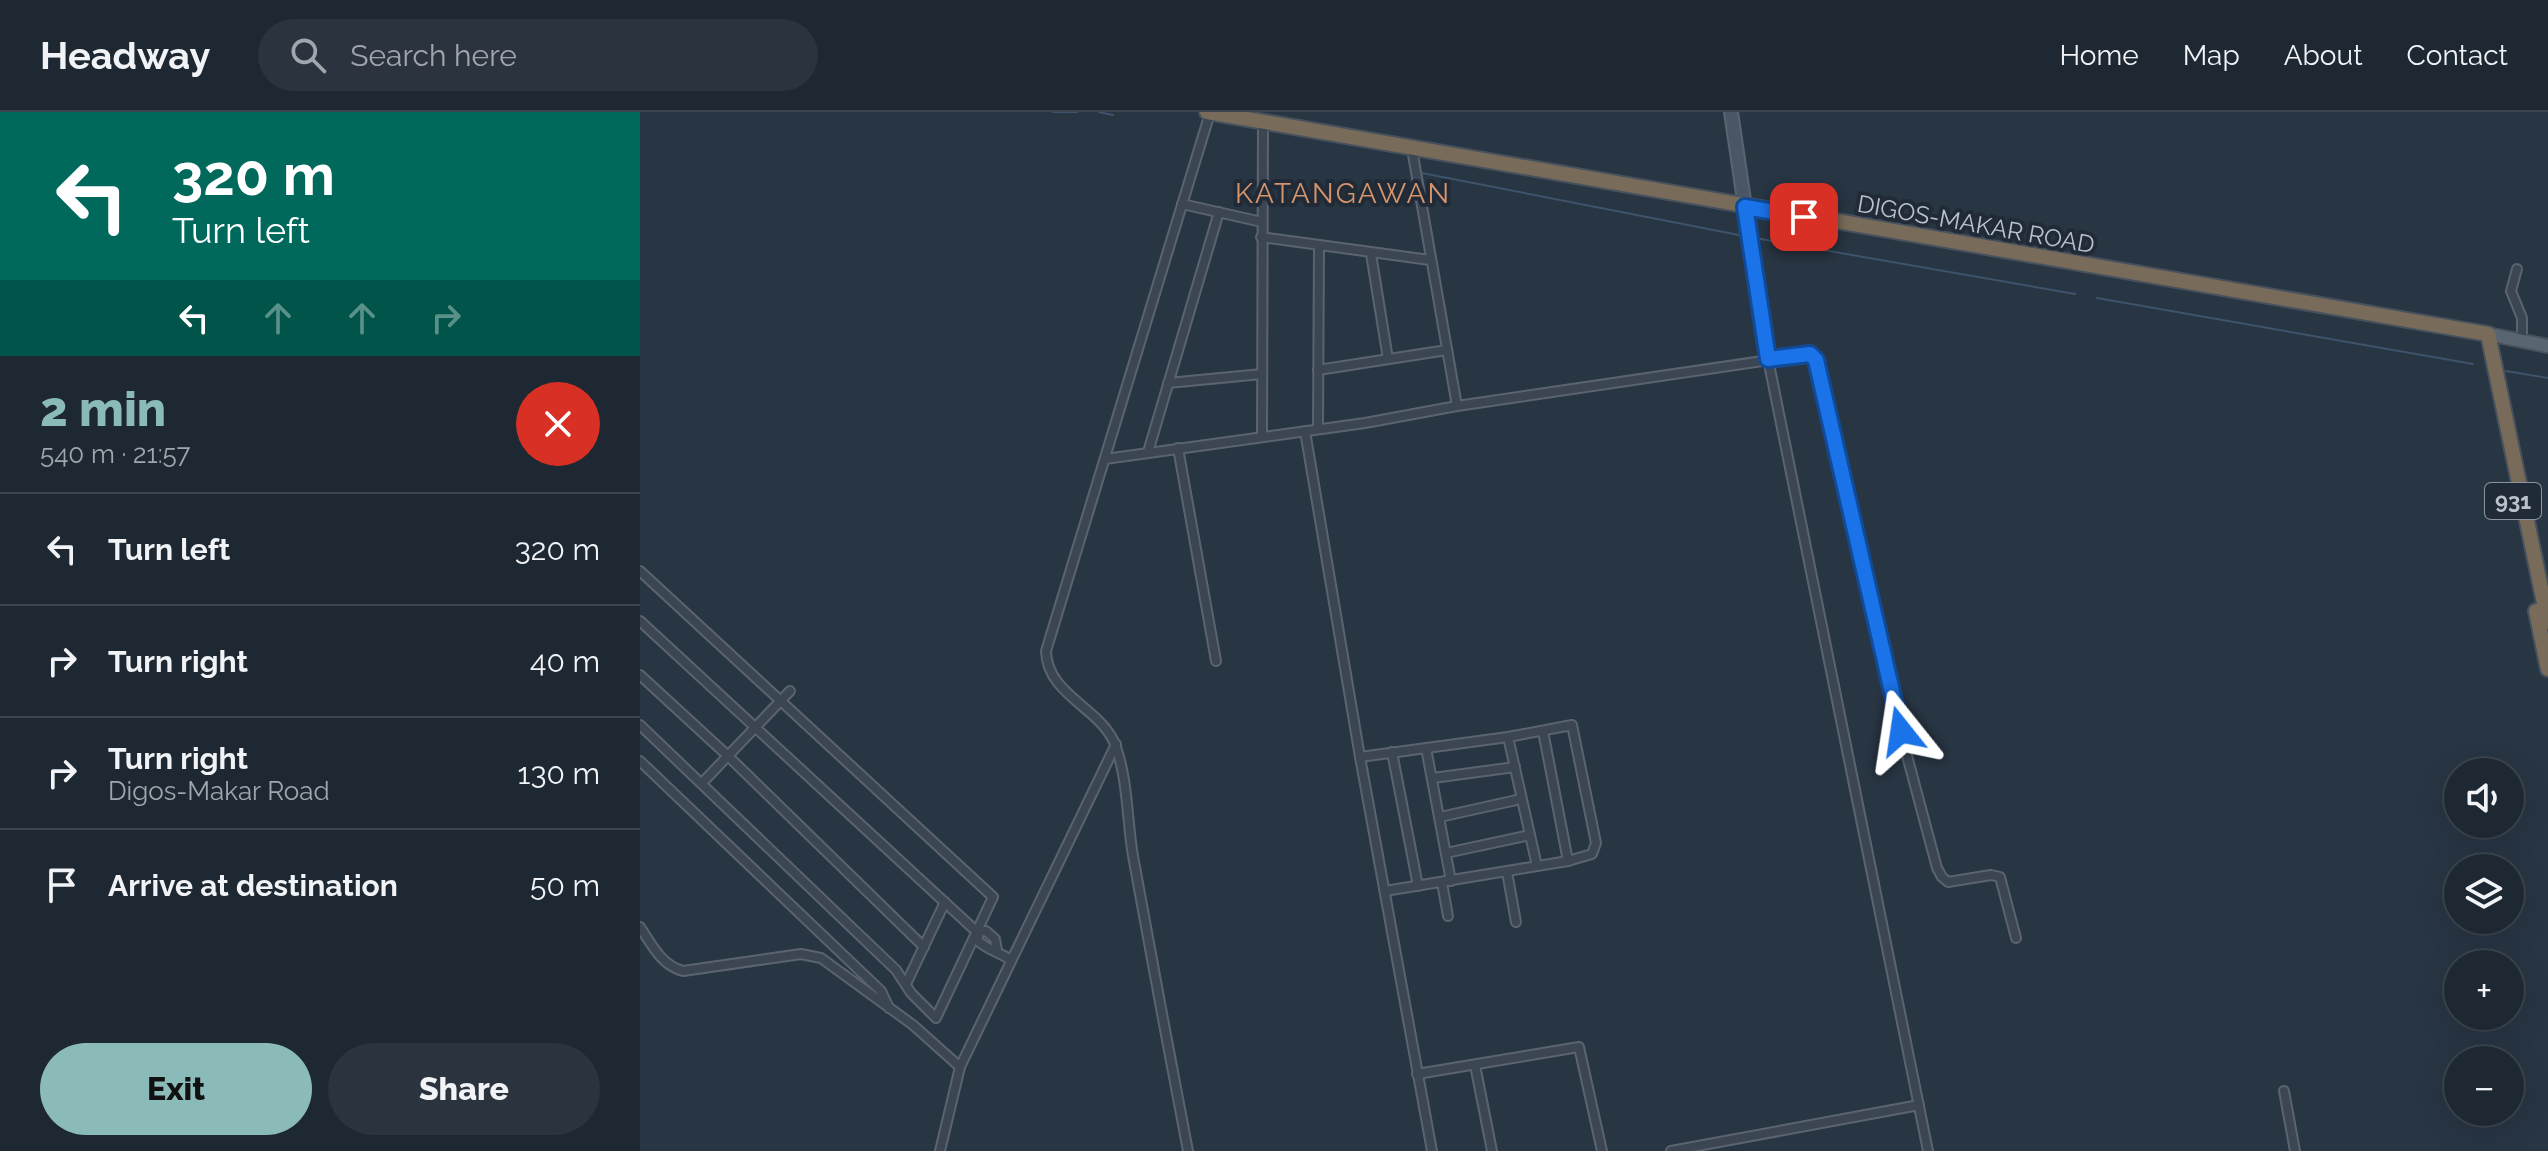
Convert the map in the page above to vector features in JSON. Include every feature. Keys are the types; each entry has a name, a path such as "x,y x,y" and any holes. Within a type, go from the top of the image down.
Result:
{"highway":[{"name":"DIGOS-MAKAR ROAD","path":"1209,112 2483,333"},
{"name":"931","path":"2483,333 2548,622"},
{"name":"931","path":"2483,333 2548,669"}],"main road":[{"name":"DIGOS-MAKAR ROAD","path":"2483,333 2548,346"}],"street":[{"path":"1188,1151 1131,845 1116,744 1106,729 1054,678 1047,666 1046,651 1209,112"},
{"path":"1731,112 1768,359 1928,1151"},
{"path":"1262,436 1263,122"},
{"path":"1412,149 1457,406"},
{"path":"1182,204 1262,222"},
{"path":"1148,452 1219,212"},
{"path":"1261,237 1430,260"},
{"path":"1318,429 1319,246"},
{"path":"1371,254 1388,359"},
{"path":"2517,269 2511,291 2522,318 2522,341"},
{"path":"1318,370 1447,350"},
{"path":"1105,459 1810,354 1816,360 1886,677 1937,868 1948,882 1991,875 2000,877 2016,938"},
{"path":"1168,383 1262,374"},
{"path":"1305,431 1360,757 1432,1151"},
{"path":"1178,448 1216,661"},
{"path":"640,571 993,897 936,1018 911,993 896,970 640,725"},
{"path":"640,621 977,932 978,941 987,949 997,950 1011,960"},
{"path":"640,675 924,947"},
{"path":"702,783 790,691"},
{"path":"1360,757 1508,737 1569,724 1575,730 1596,843 1592,854 1507,872 1385,891"},
{"path":"1543,731 1568,861"},
{"path":"1508,737 1537,866"},
{"path":"940,1151 960,1067 1116,744"},
{"path":"1426,748 1446,853 1448,916"},
{"path":"1392,752 1418,886"},
{"path":"640,761 881,991 889,1008"},
{"path":"1433,778 1515,767"},
{"path":"1440,817 1521,799"},
{"path":"1446,853 1530,835"},
{"path":"1507,872 1516,922"},
{"path":"906,984 945,902"},
{"path":"640,927 671,968 692,971 811,954 829,962 913,1025 960,1067"},
{"path":"1417,1074 1579,1047 1602,1151"},
{"path":"1475,1065 1492,1151"},
{"path":"2284,1091 2295,1151"},
{"path":"1671,1151 1919,1105"}],"waterway":[{"path":"1053,112 1077,112"},
{"path":"1099,112 1113,115"},
{"path":"1422,173 1739,235"},
{"path":"1755,238 2075,294"},
{"path":"2097,298 2473,364"},
{"path":"2506,371 2548,378"}],"district":[{"name":"KATANGAWAN","path":"1343,193"}],"route":[{"path":"1804,217 1745,207 1768,359 1810,354 1816,360 1886,677 1901,731"}]}
